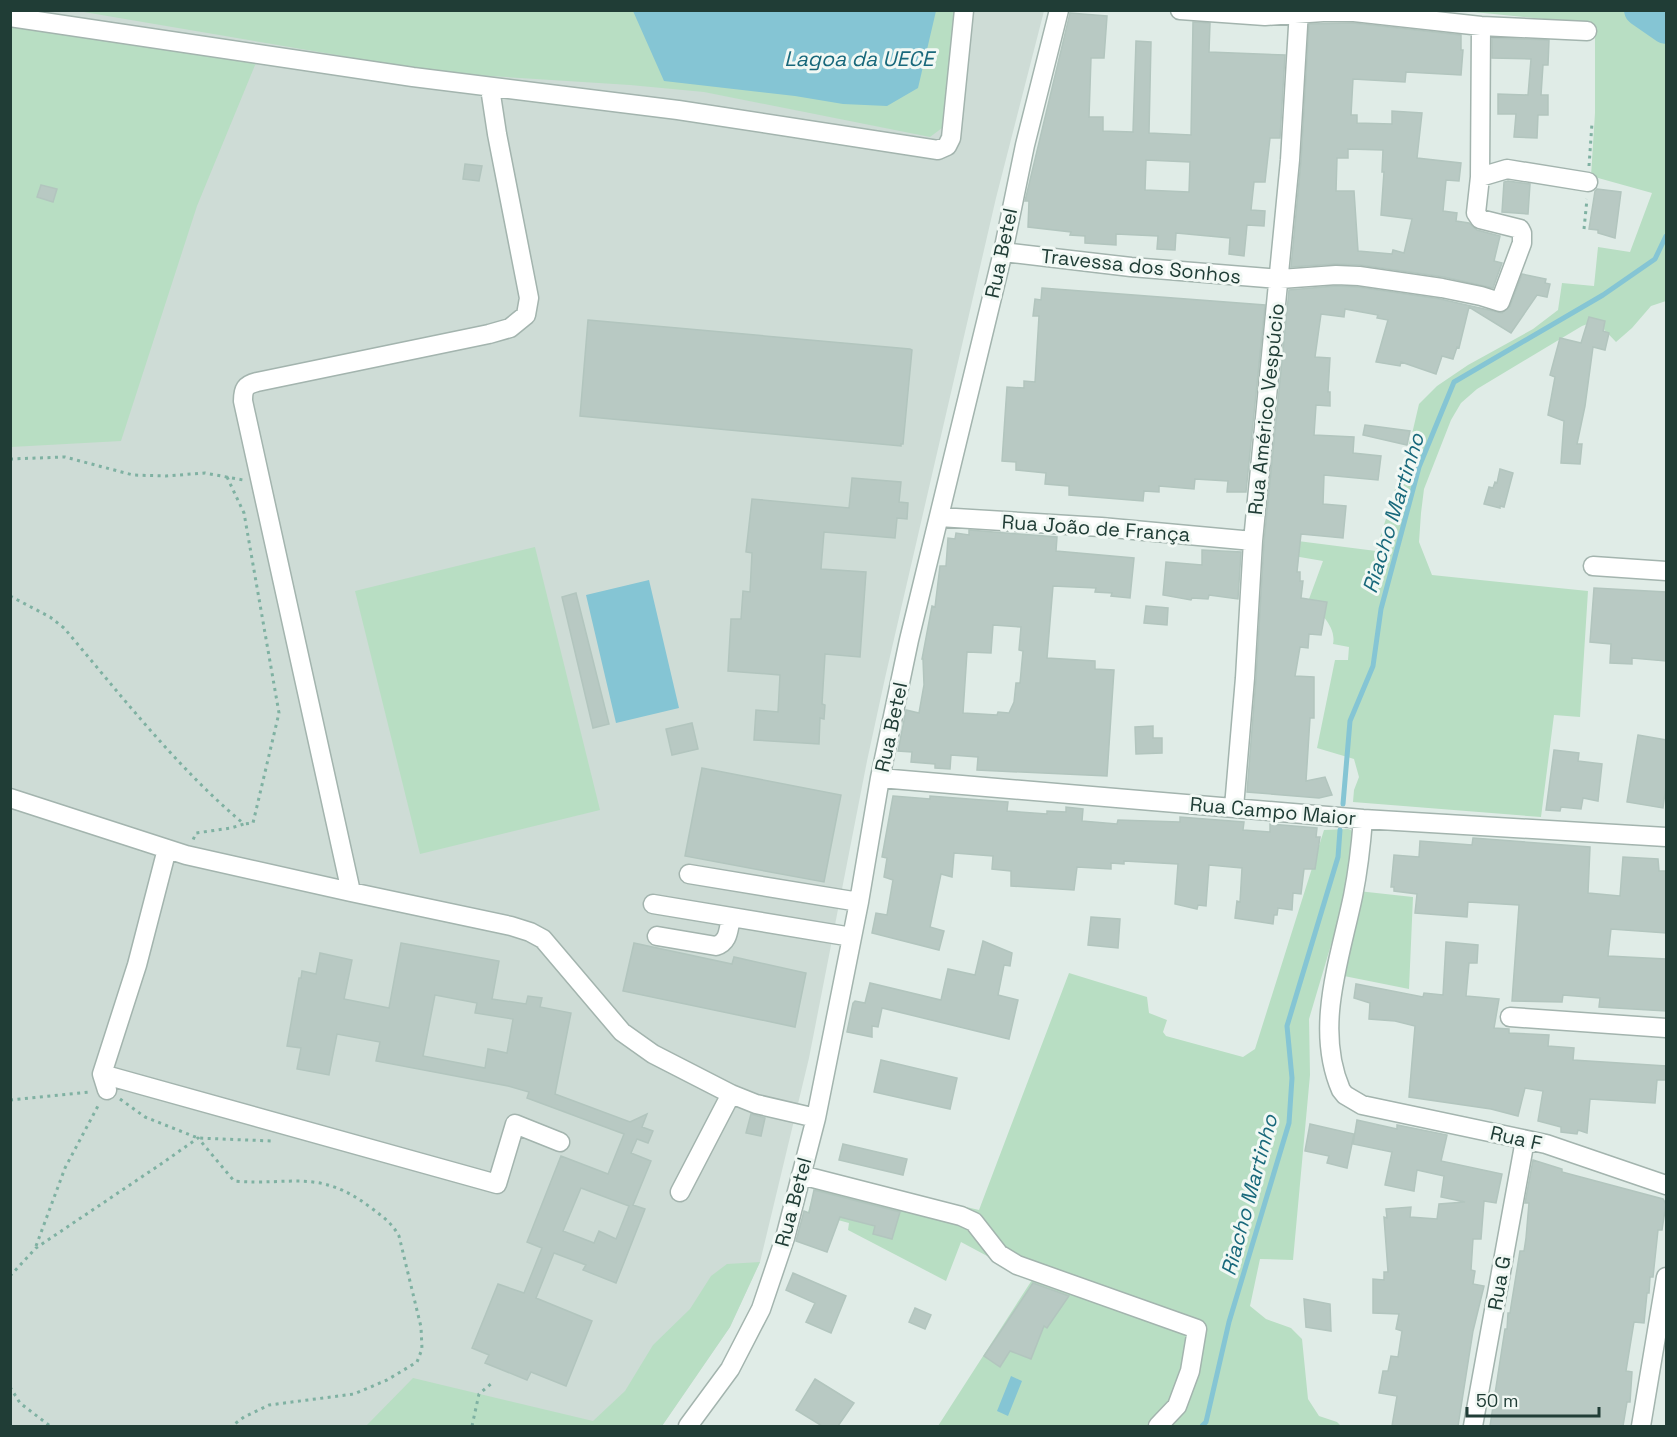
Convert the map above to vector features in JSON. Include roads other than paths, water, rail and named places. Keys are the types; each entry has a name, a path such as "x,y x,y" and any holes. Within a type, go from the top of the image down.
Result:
{"street":[{"path":"10,17 490,88 678,110 938,150 947,146 951,138 964,10"},
{"name":"Rua Betel","path":"688,1426 730,1369 760,1309 785,1238 816,1118 859,902 880,778 909,640 1003,252 1020,164 1059,10"},
{"path":"1180,10 1259,16 1299,12 1354,12 1481,26 1587,31"},
{"name":"Rua Américo Vespúcio","path":"1233,807 1245,678 1253,541 1290,160 1299,12"},
{"path":"1481,26 1480,177 1507,169 1588,182"},
{"path":"351,892 243,401 243,391 248,384 489,334 510,327 526,315 529,298 490,88"},
{"name":"Travessa dos Sonhos","path":"1003,252 1131,267 1280,279 1336,275 1359,276 1442,288 1500,302 1521,243 1522,233 1520,229 1480,219 1476,210 1480,177"},
{"name":"Rua João de França","path":"939,517 1101,527 1253,541"},
{"path":"1593,566 1666,571"},
{"name":"Rua Campo Maior","path":"880,778 1363,819 1666,837"},
{"path":"10,798 186,855 530,932 543,939 622,1032 652,1054 731,1094 756,1104 816,1118"},
{"name":"Rua F","path":"1363,819 1359,862 1331,994 1328,1025 1338,1083 1345,1095 1362,1105 1546,1144 1666,1185"},
{"path":"167,849 104,1082 497,1184 515,1124 560,1142"},
{"path":"688,874 859,902"},
{"path":"653,904 852,937"},
{"path":"657,936 716,946 726,940 731,918"},
{"path":"1510,1017 1666,1029"},
{"path":"680,1192 731,1094"},
{"name":"Rua G","path":"1473,1426 1525,1140"},
{"path":"801,1174 961,1216 974,1222 999,1254 1017,1265 1197,1329 1190,1371 1177,1406 1158,1426"},
{"path":"1641,1426 1666,1277"}],"water":[{"name":"Lagoa da UECE","path":"633,10 936,11 918,88 887,106 843,104 795,96 664,81"},
{"path":"649,580 679,708 616,723 586,595"},
{"path":"1011,1376 1022,1381 1008,1416 997,1411"}],"waterway":[{"path":"1640,10 1666,28"},
{"name":"Riacho Martinho","path":"1343,804 1350,721 1373,666 1381,609 1419,467 1454,382 1603,295 1655,259 1666,236"},
{"name":"Riacho Martinho","path":"1202,1426 1206,1422 1229,1322 1289,1123 1292,1078 1287,1026 1338,857 1340,830"}]}
